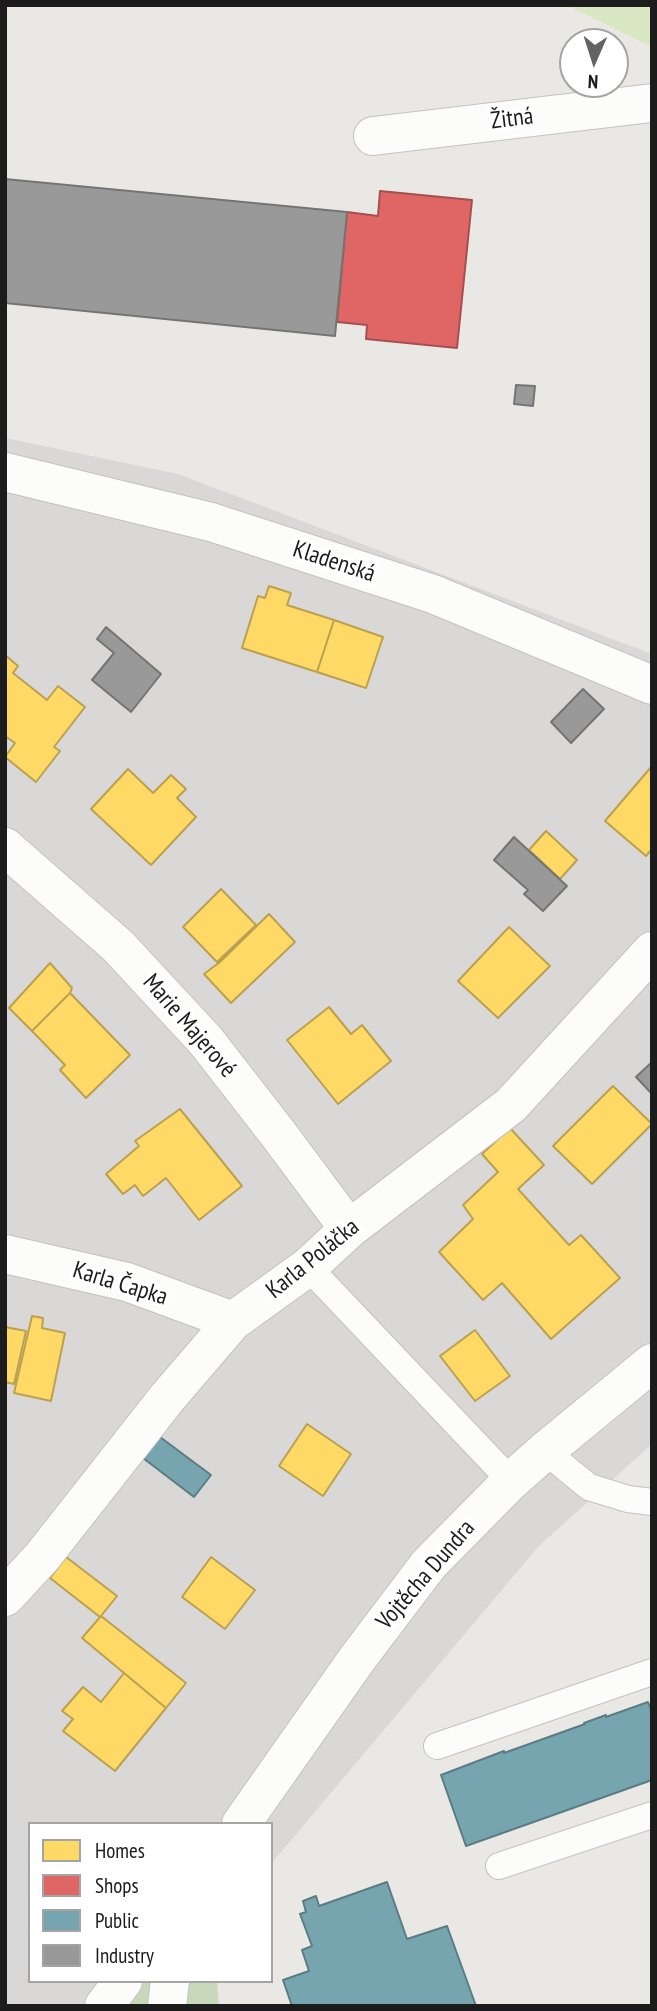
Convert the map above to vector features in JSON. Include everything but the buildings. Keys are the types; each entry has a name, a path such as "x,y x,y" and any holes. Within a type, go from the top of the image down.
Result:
{"street":[{"name":"Žitná","path":"373,136 652,103"},
{"name":"Kladenská","path":"5,472 211,522 420,590 652,685"},
{"name":"Marie Majerové","path":"5,847 118,946 206,1041 349,1229"},
{"name":"Karla Poláčka","path":"5,1597 42,1557 167,1398 233,1321 307,1267 349,1229 511,1105 652,951"},
{"name":"Karla Čapka","path":"5,1254 127,1282 233,1321"},
{"name":"Vojtěcha Dundra","path":"242,1822 356,1659 429,1564 511,1481 652,1363"},
{"path":"104,2006 121,1983"},
{"path":"167,2006 170,1983"}],"lane":[{"path":"307,1267 511,1481"},
{"path":"545,1451 589,1487 628,1499 652,1502"},
{"path":"437,1746 652,1672"},
{"path":"499,1866 652,1815"}],"shaded area":[{"path":"5,438 178,474 652,654 652,1444 538,1547 273,1862 273,1822 28,1822 28,1983 180,1983 163,2006 5,2006"}],"green space":[{"path":"566,5 652,5 652,47 629,36 629,28 613,28"},
{"path":"146,1983 217,1983 219,2006 127,2006"}]}
